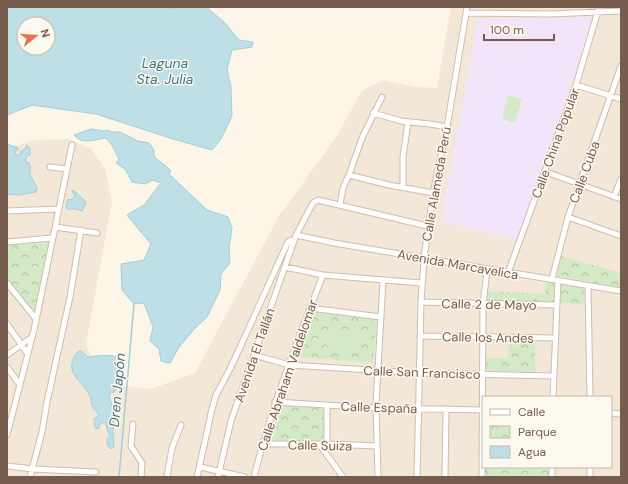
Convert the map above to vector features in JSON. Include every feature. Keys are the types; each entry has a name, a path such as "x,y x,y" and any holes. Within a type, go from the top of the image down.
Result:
{"street":[{"name":"Calle Alameda Perú","path":"416,477 421,283 427,226 447,128 468,7"},
{"path":"550,14 551,7"},
{"name":"Calle China Popular","path":"508,273 546,172 576,84 598,11"},
{"path":"467,13 550,14 621,11"},
{"name":"Calle Cuba","path":"553,396 556,305 555,279 568,217 612,96 621,66"},
{"path":"576,84 621,99"},
{"path":"340,205 343,188 350,175 362,138 382,97"},
{"path":"374,113 408,122 430,124 447,128"},
{"path":"403,187 403,157 408,122"},
{"path":"7,435 36,319 72,145"},
{"path":"50,167 67,169"},
{"path":"546,172 621,200"},
{"path":"350,175 433,193"},
{"path":"614,197 621,179"},
{"path":"197,477 216,395 231,367 288,242 295,237 313,203 318,200 427,226"},
{"path":"7,211 58,209"},
{"path":"568,217 621,236"},
{"path":"55,227 97,233"},
{"path":"30,477 42,432 70,297 81,230"},
{"name":"Avenida Marcavelica","path":"295,237 621,291"},
{"name":"Avenida El Tallán","path":"218,477 231,421 295,237"},
{"path":"7,242 52,238"},
{"path":"284,267 323,275 421,283"},
{"path":"482,477 482,337 483,304 487,270"},
{"name":"Calle Abraham Valdelomar","path":"254,477 275,402 323,275"},
{"path":"378,477 376,404 383,280"},
{"path":"7,283 36,319"},
{"path":"588,286 590,396"},
{"name":"Calle 2 de Mayo","path":"421,302 556,305"},
{"path":"310,308 382,317"},
{"path":"7,324 27,353"},
{"path":"7,355 32,336"},
{"name":"Calle los Andes","path":"420,336 555,338"},
{"name":"Calle San Francisco","path":"254,355 289,365 419,373 554,376"},
{"path":"7,367 20,385"},
{"name":"Calle España","path":"275,402 377,408 482,410"},
{"path":"326,444 327,405"},
{"path":"445,477 446,409"},
{"path":"7,412 11,417"},
{"path":"134,424 131,446 142,463 141,477"},
{"path":"167,477 172,448 181,425"},
{"name":"Calle Suiza","path":"262,444 377,446"},
{"path":"320,444 343,477"},
{"path":"7,466 33,469 96,472"},
{"path":"200,467 245,477"}],"shaded area":[{"path":"451,7 621,7 621,477 7,477 7,148 35,140 69,139 91,149 105,169 112,201 86,344 97,373 106,384 151,389 195,373 279,216 335,139 362,91 383,80 415,87 437,88"},
{"path":"594,17 574,79 569,83 571,88 517,240 441,221 478,19"}],"green space":[{"path":"508,95 522,99 515,123 502,119"},
{"path":"51,240 35,316 7,280 7,243"},
{"path":"561,256 621,273 621,288 556,275"},
{"path":"546,282 555,283 554,302 486,301 487,291 545,294"},
{"path":"561,284 584,288 584,304 560,303"},
{"path":"313,312 377,319 373,363 300,357"},
{"path":"329,328 360,332 358,350 327,347"},
{"path":"509,341 535,342 535,372 486,370 486,358 508,358"},
{"path":"277,403 326,406 325,442 264,443"},
{"path":"485,468 550,468 550,477 485,477"}],"water":[{"name":"Laguna Sta. Julia","path":"7,7 168,7 170,9 177,7 206,7 224,22 239,40 253,42 252,47 232,50 227,69 231,87 232,116 221,139 212,150 96,114 32,105 7,115"},
{"path":"91,129 120,132 138,141 149,143 154,150 154,157 171,171 169,174 207,210 228,217 232,228 229,248 230,263 221,274 220,290 207,317 196,327 179,347 170,363 161,361 159,349 150,341 153,327 144,303 134,304 122,290 121,264 144,260 151,244 127,215 144,205 161,183 153,180 145,184 132,182 125,169 116,163 119,159 112,145 106,138 85,141 74,135"},
{"path":"7,144 18,148 18,150 15,151 16,155 20,155 21,151 25,149 27,145 30,148 30,155 27,156 25,162 29,163 30,174 37,188 36,192 19,195 7,194"},
{"path":"73,190 86,202 82,211 67,209 66,206 68,199 71,200 75,196 72,191"},
{"path":"79,351 88,357 109,355 119,359 120,369 117,380 117,389 110,393 109,396 114,412 114,446 111,449 107,445 107,439 110,435 107,430 106,423 104,422 99,425 99,429 95,428 94,419 99,415 92,405 87,391 72,370 74,358"}],"waterway":[{"name":"Dren Japón","path":"119,477 134,304"}]}
